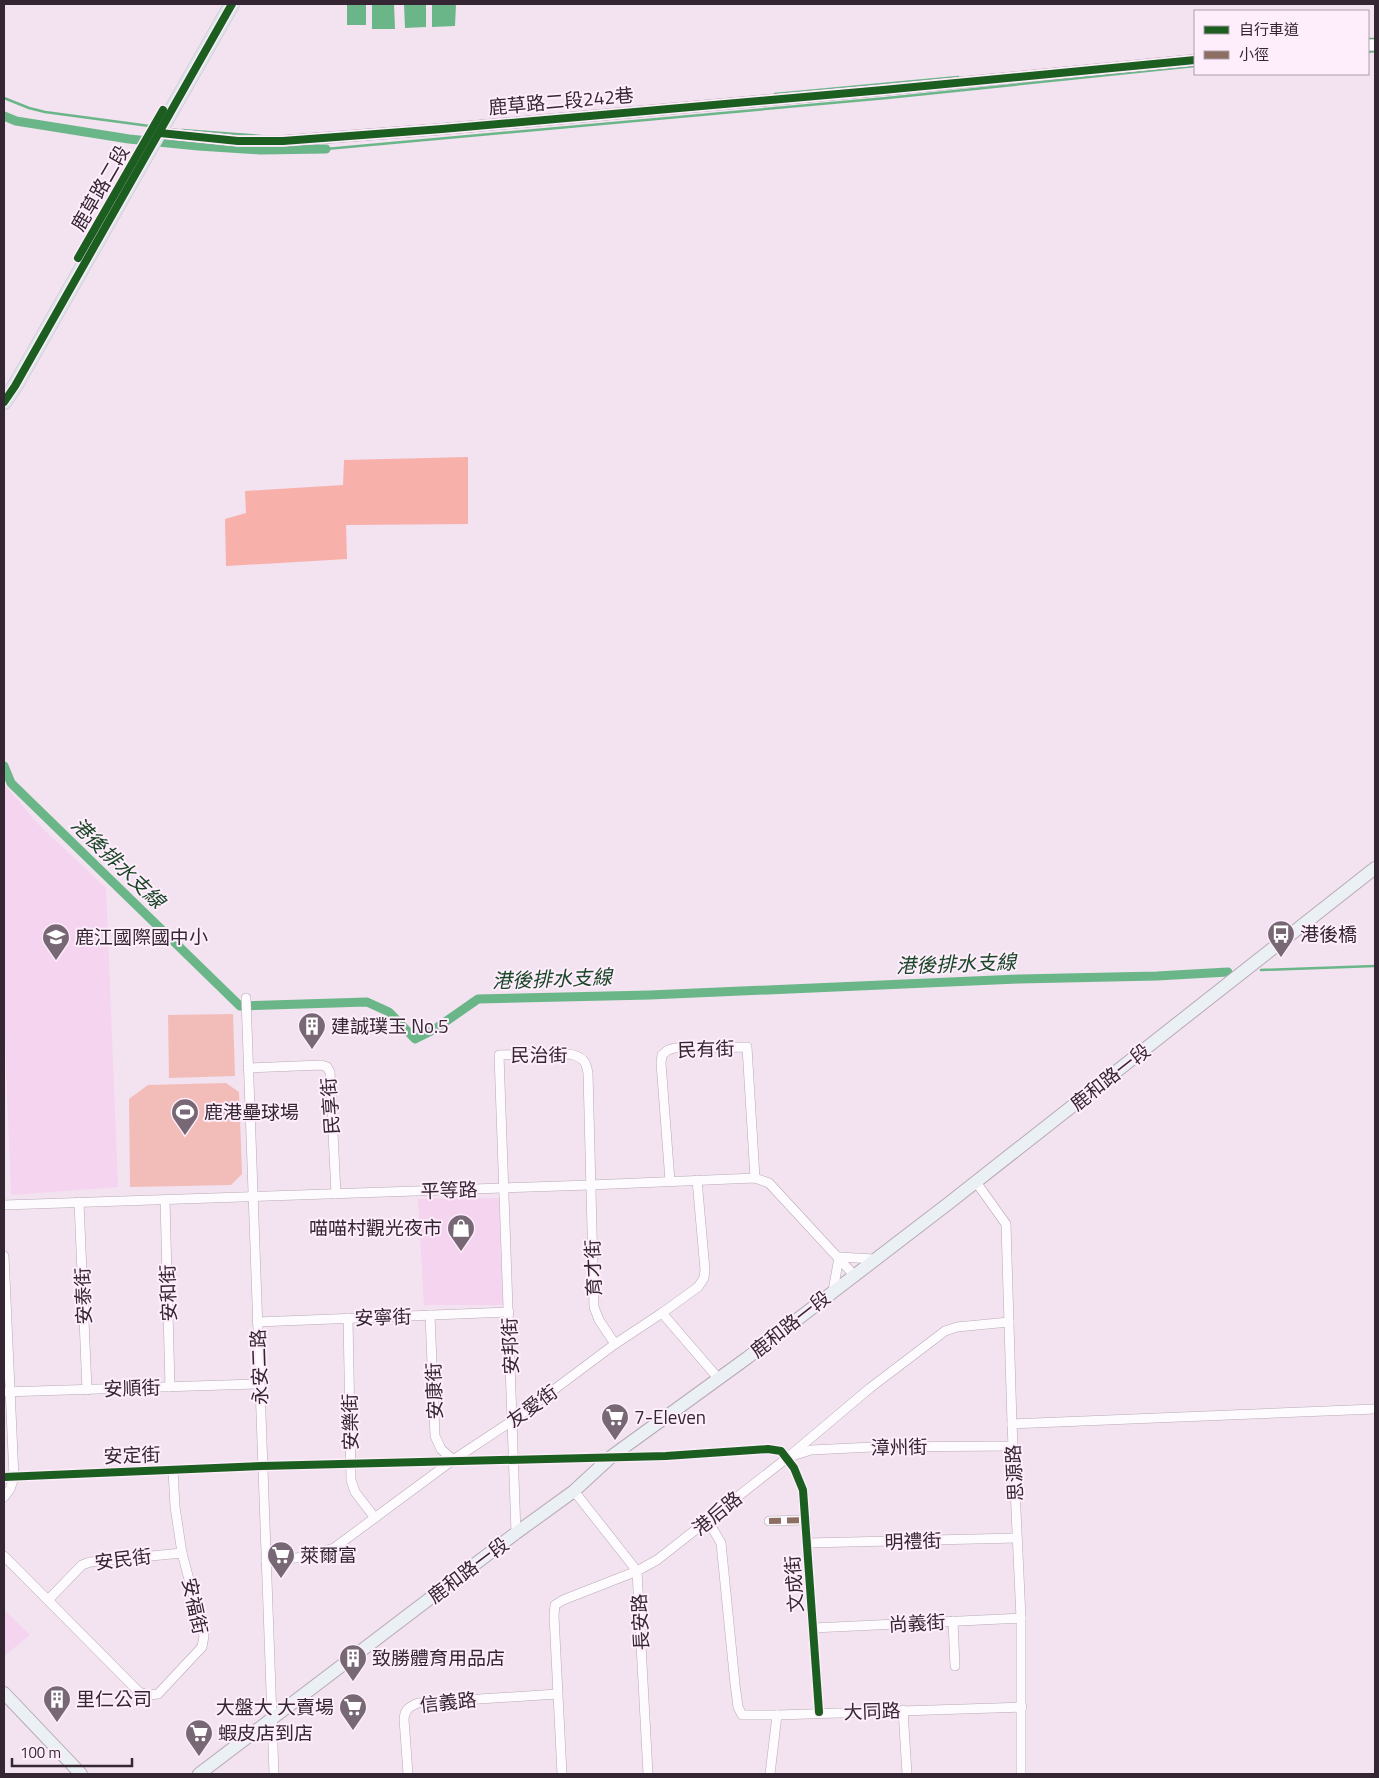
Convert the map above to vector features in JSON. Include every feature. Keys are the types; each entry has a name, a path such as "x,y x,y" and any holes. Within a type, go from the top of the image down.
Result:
{"main road":[{"name":"鹿草路二段","path":"4,387 223,4"},
{"name":"鹿草路二段","path":"4,402 20,378 232,4"},
{"name":"鹿和路一段","path":"199,1774 574,1491 612,1456 976,1182 1375,868"},
{"path":"4,1693 81,1774"}],"street":[{"name":"鹿草路二段242巷","path":"160,133 238,141 283,141 442,129 1194,60"},
{"name":"永安二路","path":"246,998 274,1774"},
{"name":"民有街","path":"670,1181 661,1063 662,1055 668,1050 675,1048 747,1047 755,1178"},
{"name":"民治街","path":"505,1188 499,1055 570,1054 584,1059 588,1073 590,1186"},
{"name":"民享街","path":"248,1068 321,1065 327,1067 330,1072 336,1194"},
{"name":"平等路","path":"4,1205 590,1186 755,1178"},
{"path":"755,1178 769,1183 854,1275"},
{"name":"友愛街","path":"266,1561 305,1558 334,1548 453,1460 512,1421 615,1344 698,1287 704,1278 705,1270 697,1180"},
{"name":"思源路","path":"976,1182 1006,1224 1012,1424 1021,1618 1021,1774"},
{"name":"育才街","path":"590,1186 594,1306 599,1320 615,1344"},
{"name":"安邦街","path":"505,1188 516,1533"},
{"name":"安和街","path":"165,1200 170,1387"},
{"name":"安泰街","path":"80,1202 87,1390"},
{"path":"4,1256 6,1392 14,1477 10,1489 4,1497"},
{"path":"839,1257 874,1259"},
{"path":"833,1291 839,1257"},
{"name":"安寧街","path":"257,1322 509,1312"},
{"path":"662,1313 718,1378"},
{"name":"安康街","path":"430,1315 435,1436 441,1449 453,1460"},
{"name":"安樂街","path":"348,1318 351,1480 354,1492 375,1518"},
{"name":"港后路","path":"562,1774 557,1694 555,1605 563,1600 637,1571 657,1560 787,1458 870,1388 945,1331 957,1327 1009,1322"},
{"name":"安順街","path":"6,1392 260,1384"},
{"path":"1012,1424 1375,1409"},
{"name":"漳州街","path":"787,1458 811,1450 873,1447 1013,1446"},
{"name":"安定街","path":"4,1477 262,1466 666,1456 768,1449 781,1451 787,1458"},
{"name":"文成街","path":"787,1458 794,1468 803,1490 819,1712"},
{"name":"安福街","path":"4,1556 139,1692 149,1695 158,1694 202,1647 204,1636 182,1553 172,1470"},
{"name":"長安路","path":"574,1491 637,1571 648,1774"},
{"path":"769,1521 806,1520"},
{"name":"大同路","path":"708,1521 721,1543 738,1707 742,1715 1022,1706"},
{"name":"明禮街","path":"808,1544 1017,1538"},
{"name":"安民街","path":"48,1600 82,1565 90,1562 182,1553"},
{"name":"尚義街","path":"813,1628 1021,1618"},
{"path":"952,1621 955,1666"},
{"name":"信義路","path":"408,1774 404,1712 409,1706 418,1703 557,1694"},
{"path":"903,1710 907,1774"},
{"path":"770,1774 777,1715"}],"shaded area":[{"path":"347,4 366,4 366,25 347,25"},
{"path":"372,4 394,4 395,29 372,29"},
{"path":"404,4 426,4 426,27 405,28"},
{"path":"432,4 456,4 455,26 432,27"},
{"path":"468,457 468,524 346,525 347,559 226,566 225,519 246,513 245,491 343,485 344,460"},
{"name":"鹿江國際國中小","path":"4,784 38,824 106,888 118,1187 11,1195 4,1033"},
{"path":"233,1014 235,1076 169,1078 168,1015"},
{"name":"鹿港壘球場","path":"226,1083 239,1092 242,1174 231,1185 130,1187 129,1099 148,1085"},
{"name":"喵喵村觀光夜市","path":"499,1198 503,1305 424,1305 418,1199"},
{"path":"4,1610 30,1635 4,1656"}],"waterway":[{"path":"1369,39 1375,39"},
{"path":"1369,52 1375,51"},
{"path":"326,149 887,98 1194,66"},
{"path":"775,94 958,77"},
{"path":"4,98 45,112 157,127"},
{"path":"4,116 16,121 129,139 260,150 326,149"},
{"path":"182,130 261,136"},
{"name":"港後排水支線","path":"4,766 11,783 240,1006 367,1002 389,1012 415,1039 435,1029 478,999 650,995 1228,972"},
{"path":"1261,970 1375,966"}],"marked path":[{"path":"769,1521 806,1520"}],"cycle path":[{"path":"4,402 15,386 232,4"},
{"path":"160,133 238,141 283,141 442,129 883,90 1194,60"},
{"path":"78,258 163,110"},
{"path":"4,1477 262,1466 666,1456 768,1449 781,1451 794,1468 803,1490 819,1712"}],"place":[{"name":"港後橋","path":"1281,958"},
{"name":"鹿江國際國中小","path":"56,961"},
{"name":"建誠璞玉 No.5","path":"312,1050"},
{"name":"鹿港壘球場","path":"185,1136"},
{"name":"喵喵村觀光夜市","path":"461,1252"},
{"name":"7-Eleven","path":"615,1441"},
{"name":"萊爾富","path":"281,1579"},
{"name":"致勝體育用品店","path":"353,1682"},
{"name":"里仁公司","path":"57,1723"},
{"name":"大盤大 大賣場","path":"353,1731"},
{"name":"蝦皮店到店","path":"199,1757"}]}
